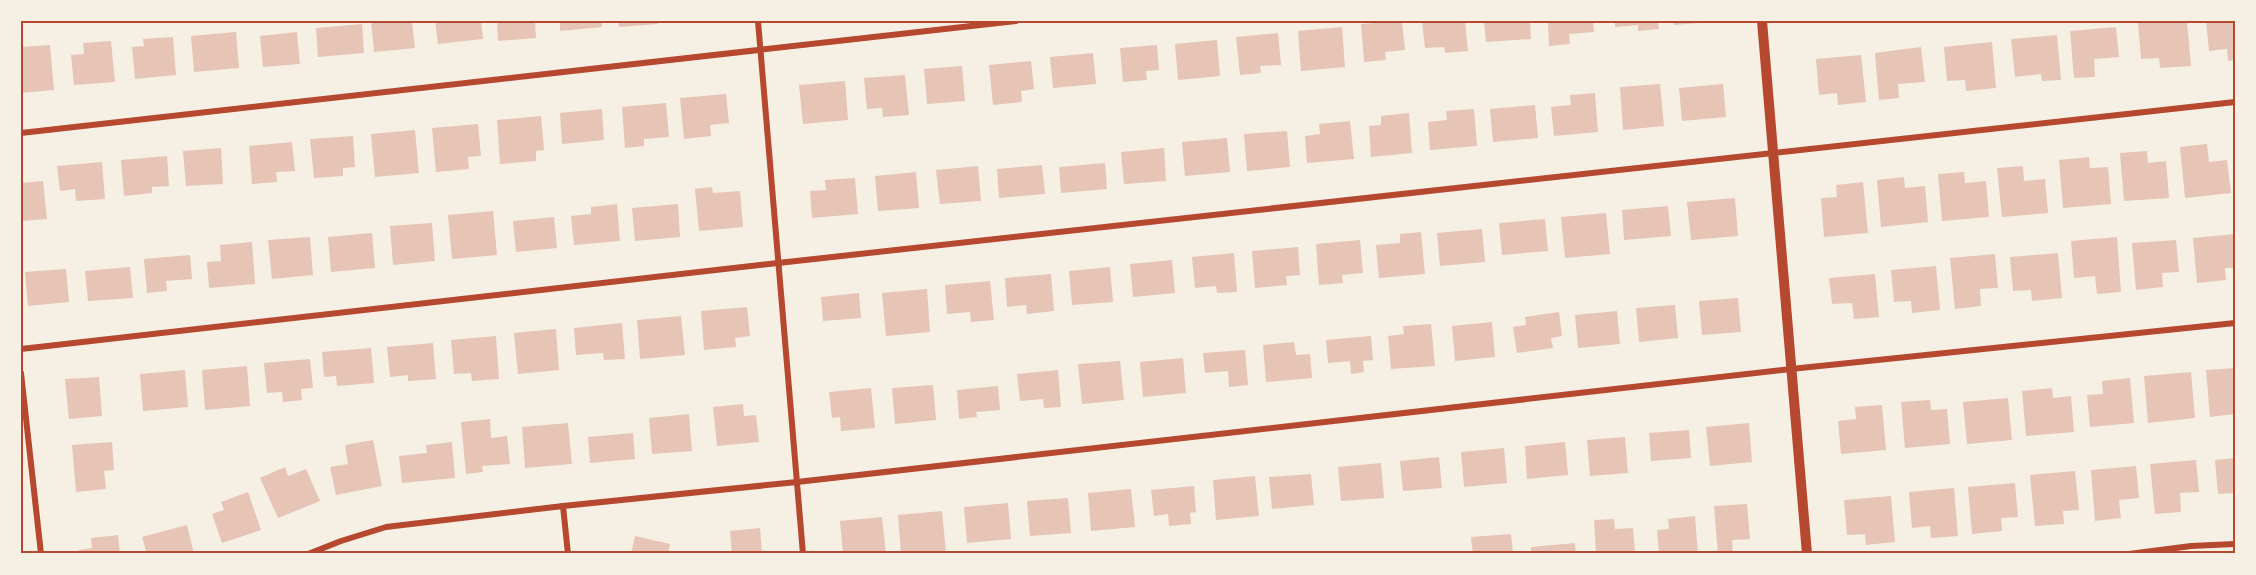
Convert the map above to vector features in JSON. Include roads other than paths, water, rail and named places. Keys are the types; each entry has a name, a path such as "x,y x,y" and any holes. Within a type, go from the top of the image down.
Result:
{"street":[{"path":"758,21 803,554"},
{"path":"21,133 1016,21"},
{"path":"1762,21 1807,554"},
{"path":"21,349 778,262 2235,102"},
{"path":"308,554 341,541 386,528 563,506 797,482 1791,369 2235,323"},
{"path":"21,373 41,554"},
{"path":"563,506 568,554"},
{"path":"2130,554 2191,546 2235,544"}]}
